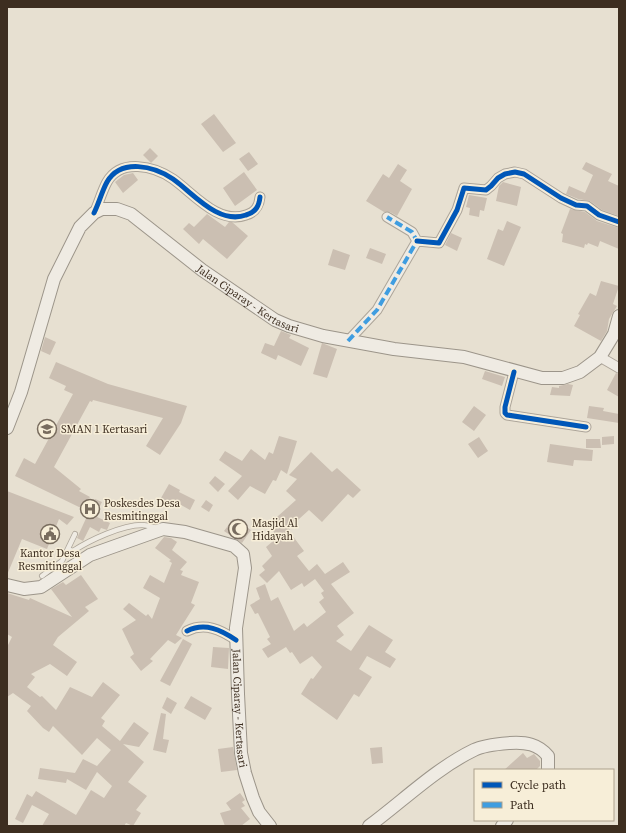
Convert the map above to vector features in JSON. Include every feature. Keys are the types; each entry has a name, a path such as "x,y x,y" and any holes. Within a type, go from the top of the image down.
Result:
{"main road":[{"name":"Jalan Ciparay - Kertasari","path":"94,213 102,210 125,211 202,270 275,320 302,330 348,341 394,349 464,358 489,363 514,372 542,378 563,378 580,372 600,356 614,334 619,316"},
{"path":"7,428 21,392 54,279 76,233 94,213"},
{"name":"Jalan Ciparay - Kertasari","path":"7,585 24,589 41,587 90,555 149,532 163,529 185,532 228,543 243,554 245,568 239,606 236,640 241,753 245,773 259,812 270,826"},
{"path":"369,826 447,766 475,750 511,743 532,744 543,750 548,756 548,769"}],"street":[{"path":"94,213 108,181 119,170 130,166 161,172 173,179 215,212 243,216 256,209 260,197"},
{"path":"417,241 439,243 457,210 464,188 486,190 498,178 505,174 515,172 524,174 561,198 576,205 587,206 599,215 619,222"},
{"path":"387,217 412,232 417,241"},
{"path":"348,341 377,310 417,241"},
{"path":"600,356 619,368"},
{"path":"514,372 505,407 505,413 507,415 586,427"},
{"path":"187,631 195,627 204,626 223,632 236,640"}],"lane":[{"path":"68,549 72,550 86,542 129,526 143,524 163,529"},
{"path":"42,576 62,561 75,534"}],"building":[{"path":"214,114 236,143 223,152 201,124"},
{"path":"150,148 158,156 151,163 143,155"},
{"path":"249,152 258,164 248,171 239,159"},
{"path":"586,162 612,174 608,181 619,186 619,216 602,210 590,201 578,199 566,194 569,186 585,193 593,175 582,169"},
{"path":"398,164 407,170 400,181 412,189 397,216 390,212 384,212 366,201 383,174 389,178"},
{"path":"244,172 257,190 235,206 223,188"},
{"path":"133,173 138,180 123,193 115,182 124,175"},
{"path":"503,182 521,187 517,206 496,201 499,186"},
{"path":"469,195 487,198 484,211 480,210 479,217 469,215 470,208 466,207"},
{"path":"570,209 585,212 597,221 619,228 619,249 600,241 598,247 588,243 587,245 585,244 584,248 562,242 563,234 561,233"},
{"path":"207,214 225,227 229,222 232,222 248,236 227,259 203,239 199,244 183,229 189,223 194,227"},
{"path":"507,221 521,227 504,266 487,259 498,229 503,231"},
{"path":"451,233 462,238 457,251 445,245"},
{"path":"370,248 386,254 382,264 366,258"},
{"path":"333,249 350,255 345,270 328,265"},
{"path":"601,281 619,286 613,304 617,306 609,319 607,331 601,341 574,326 580,315 578,314 590,293 596,296"},
{"path":"281,331 291,335 289,338 309,348 301,366 278,355 276,360 261,353 265,343 274,346"},
{"path":"45,337 56,342 50,355 41,351"},
{"path":"322,343 337,349 327,378 313,374"},
{"path":"56,362 108,384 187,406 181,423 160,455 146,446 163,418 93,400 92,402 90,401 54,467 81,489 79,491 90,497 81,508 15,476 24,458 35,464 73,394 64,390 66,386 49,378"},
{"path":"485,371 505,377 502,386 482,379"},
{"path":"616,373 619,374 619,397 607,390"},
{"path":"568,384 573,385 570,396 550,395 552,387 559,388 559,386"},
{"path":"474,406 486,415 474,431 462,422"},
{"path":"589,406 604,408 603,411 619,414 619,423 587,418"},
{"path":"279,436 297,441 287,474 281,470 276,481 273,480 265,494 250,486 238,500 228,491 242,476 219,460 225,451 242,461 251,449 265,460 269,452 273,454"},
{"path":"614,436 614,444 602,445 602,437"},
{"path":"479,437 488,451 478,458 468,444"},
{"path":"586,439 600,439 601,448 586,448"},
{"path":"550,444 593,450 592,461 574,460 573,466 547,462"},
{"path":"311,452 332,472 337,468 361,490 353,498 348,494 322,522 309,510 289,528 289,531 304,551 297,556 309,571 317,564 325,574 343,562 350,572 331,584 354,613 337,626 344,635 336,641 351,651 369,625 393,640 385,652 396,659 390,668 367,656 359,669 372,677 359,697 354,694 337,720 301,694 311,678 313,679 322,667 312,656 300,664 292,652 290,653 286,647 268,658 262,649 271,644 267,639 270,637 258,613 255,614 250,605 260,599 256,588 265,584 271,601 278,597 294,631 304,623 307,627 326,612 319,602 324,598 321,593 324,591 315,579 304,587 302,583 291,590 279,571 267,583 259,575 265,570 262,566 272,556 266,547 278,537 268,525 296,500 286,491 297,479 289,475"},
{"path":"215,476 225,484 218,492 209,483"},
{"path":"169,484 180,490 179,492 195,500 190,510 174,501 172,504 161,498"},
{"path":"7,491 74,517 67,525 59,519 47,549 22,539 7,575"},
{"path":"95,499 102,502 95,516 110,523 107,530 101,528 99,532 90,527 83,541 77,538"},
{"path":"206,500 213,505 209,512 201,507"},
{"name":"Masjid Al Hidayah","path":"233,519 251,530 242,543 224,531"},
{"path":"164,537 171,538 177,542 172,550 187,562 180,570 183,571 181,575 199,582 191,603 195,605 176,635 182,638 175,644 168,640 150,659 153,661 141,671 130,657 134,654 122,629 136,620 123,609 129,603 146,616 148,614 152,619 160,598 143,588 150,575 164,583 172,563 169,561 171,560 155,548"},
{"path":"81,575 98,599 85,607 89,611 58,637 53,645 77,662 67,676 50,664 31,674 35,677 27,687 40,697 42,696 56,710 70,687 92,697 103,682 120,695 101,718 105,721 102,726 120,741 134,722 149,733 139,747 123,744 144,762 128,782 147,796 136,810 141,813 133,826 126,823 124,826 42,826 49,814 32,805 23,823 15,819 27,794 32,797 36,791 76,815 91,790 104,798 112,786 97,772 86,790 67,779 66,783 38,779 40,768 75,773 83,759 97,766 111,750 97,738 82,755 53,726 49,732 43,728 27,711 31,706 13,693 7,697 7,647 12,637 7,634 7,593 29,600 30,598 72,617 51,589 63,582 66,585"},
{"path":"183,639 192,644 170,686 160,681"},
{"path":"213,647 229,648 228,669 211,667"},
{"path":"191,696 212,708 205,720 184,708"},
{"path":"167,697 177,703 171,714 162,708"},
{"path":"161,713 166,714 163,739 169,740 166,753 153,750"},
{"path":"233,747 237,770 221,772 218,749"},
{"path":"382,747 383,763 372,764 370,748"},
{"path":"523,753 527,758 534,754 540,761 540,766 537,769 505,769"},
{"path":"240,793 245,800 242,802 245,806 241,808 250,819 241,826 225,826 220,813 231,810 226,803"}],"marked path":[{"path":"348,341 377,310 417,241 412,232 387,217"}],"cycle path":[{"path":"94,213 107,182 113,174 129,167 147,168 165,174 206,206 226,216 236,217 249,214 256,208 260,197"},
{"path":"417,241 439,243 457,210 464,188 486,190 498,178 505,174 515,172 524,174 561,198 576,205 587,206 599,215 619,222"},
{"path":"514,372 505,407 505,413 507,415 586,427"},
{"path":"187,631 200,627 213,628 236,640"}],"place":[{"name":"SMAN 1 Kertasari","path":"47,429"},
{"name":"Poskesdes Desa Resmitinggal","path":"90,509"},
{"name":"Masjid Al Hidayah","path":"238,529"},
{"name":"Kantor Desa Resmitinggal","path":"50,534"}]}
